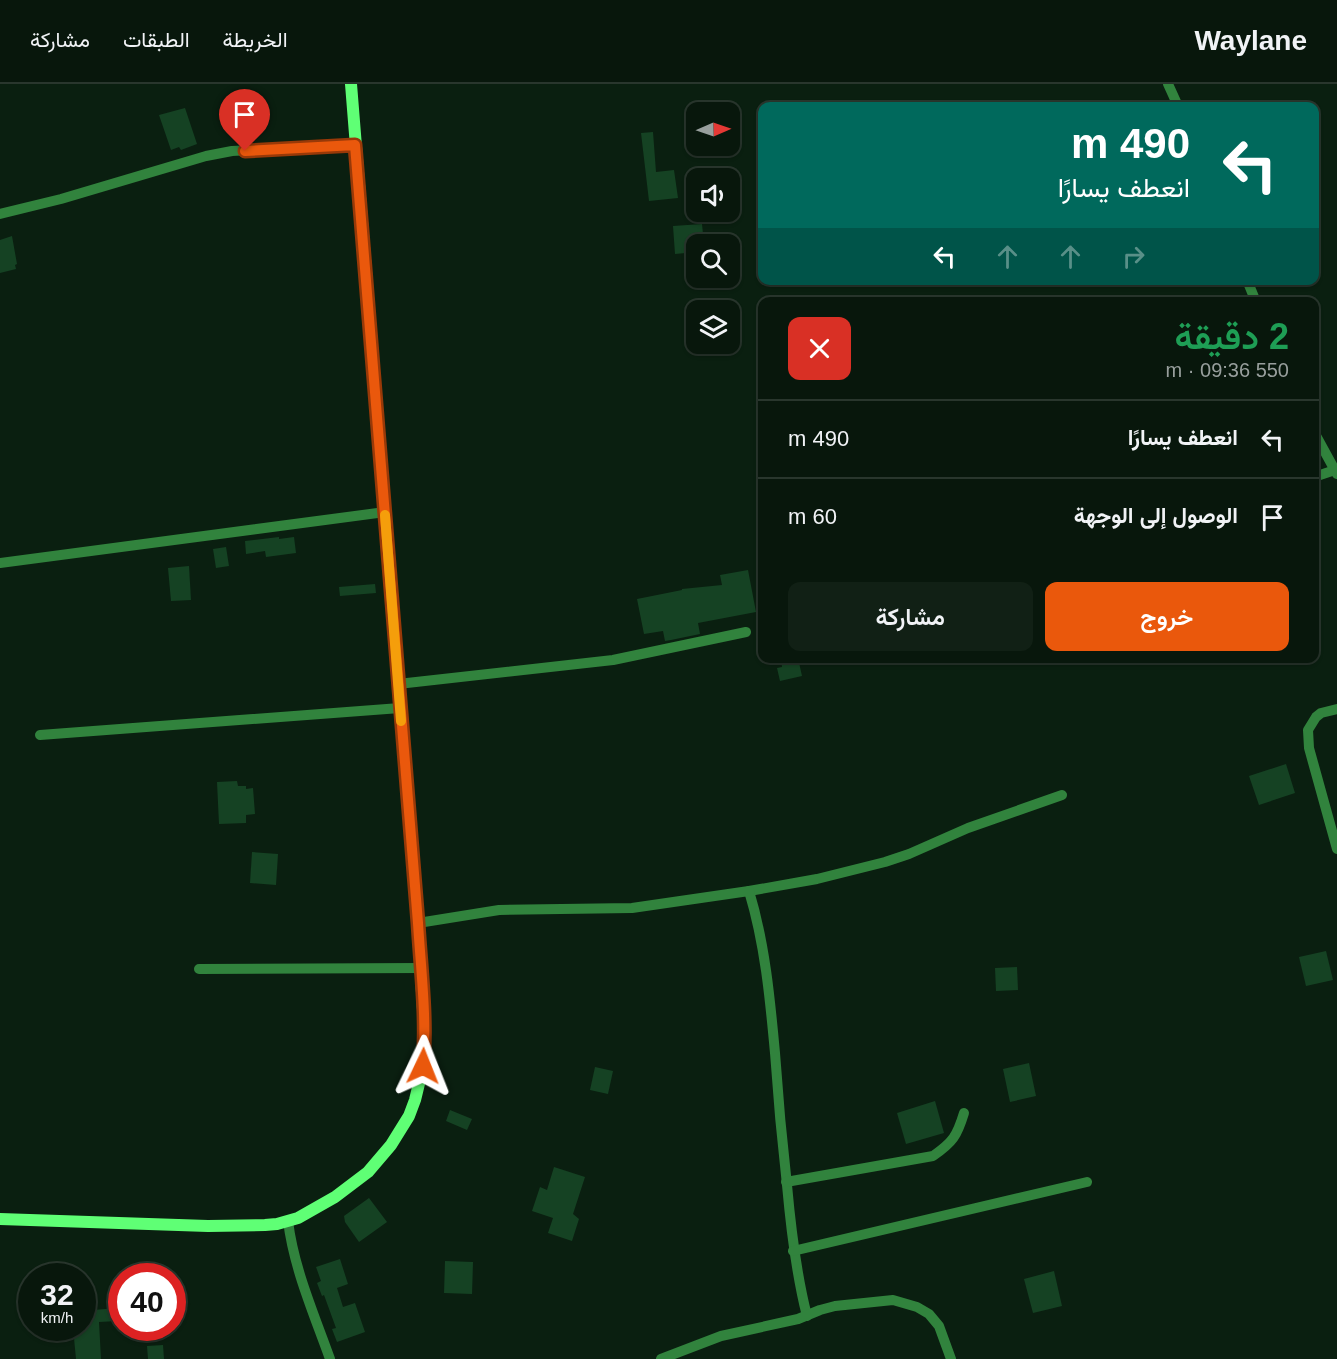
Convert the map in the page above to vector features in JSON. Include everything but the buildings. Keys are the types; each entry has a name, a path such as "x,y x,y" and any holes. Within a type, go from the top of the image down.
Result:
{"street":[{"path":"0,1218 208,1226 265,1225 288,1221 327,1203 368,1172 392,1145 409,1116 420,1083 424,1050 418,923 351,84"},
{"path":"1168,84 1176,102"},
{"path":"0,214 232,151 355,145"},
{"path":"1319,441 1336,472 1319,476"},
{"path":"0,562 385,512"},
{"path":"398,684 613,660 746,632"},
{"path":"40,735 400,708"},
{"path":"1337,709 1316,717 1308,730 1309,748 1337,849"},
{"path":"418,923 499,910 632,909 817,879 909,854 968,828 1062,795"},
{"path":"749,891 758,924 769,988 786,1182 794,1251 807,1316"},
{"path":"199,969 421,968"},
{"path":"786,1182 933,1156 948,1146 959,1131 964,1113"},
{"path":"794,1251 1087,1182"},
{"path":"288,1221 292,1245 305,1289 330,1359"},
{"path":"661,1359 721,1336 807,1316 835,1306 893,1300 917,1307 929,1314 939,1326 951,1359"}],"slow traffic":[{"path":"385,515 401,721"}],"route":[{"path":"245,151 355,145 418,923 423,1010 423,1066"}]}
